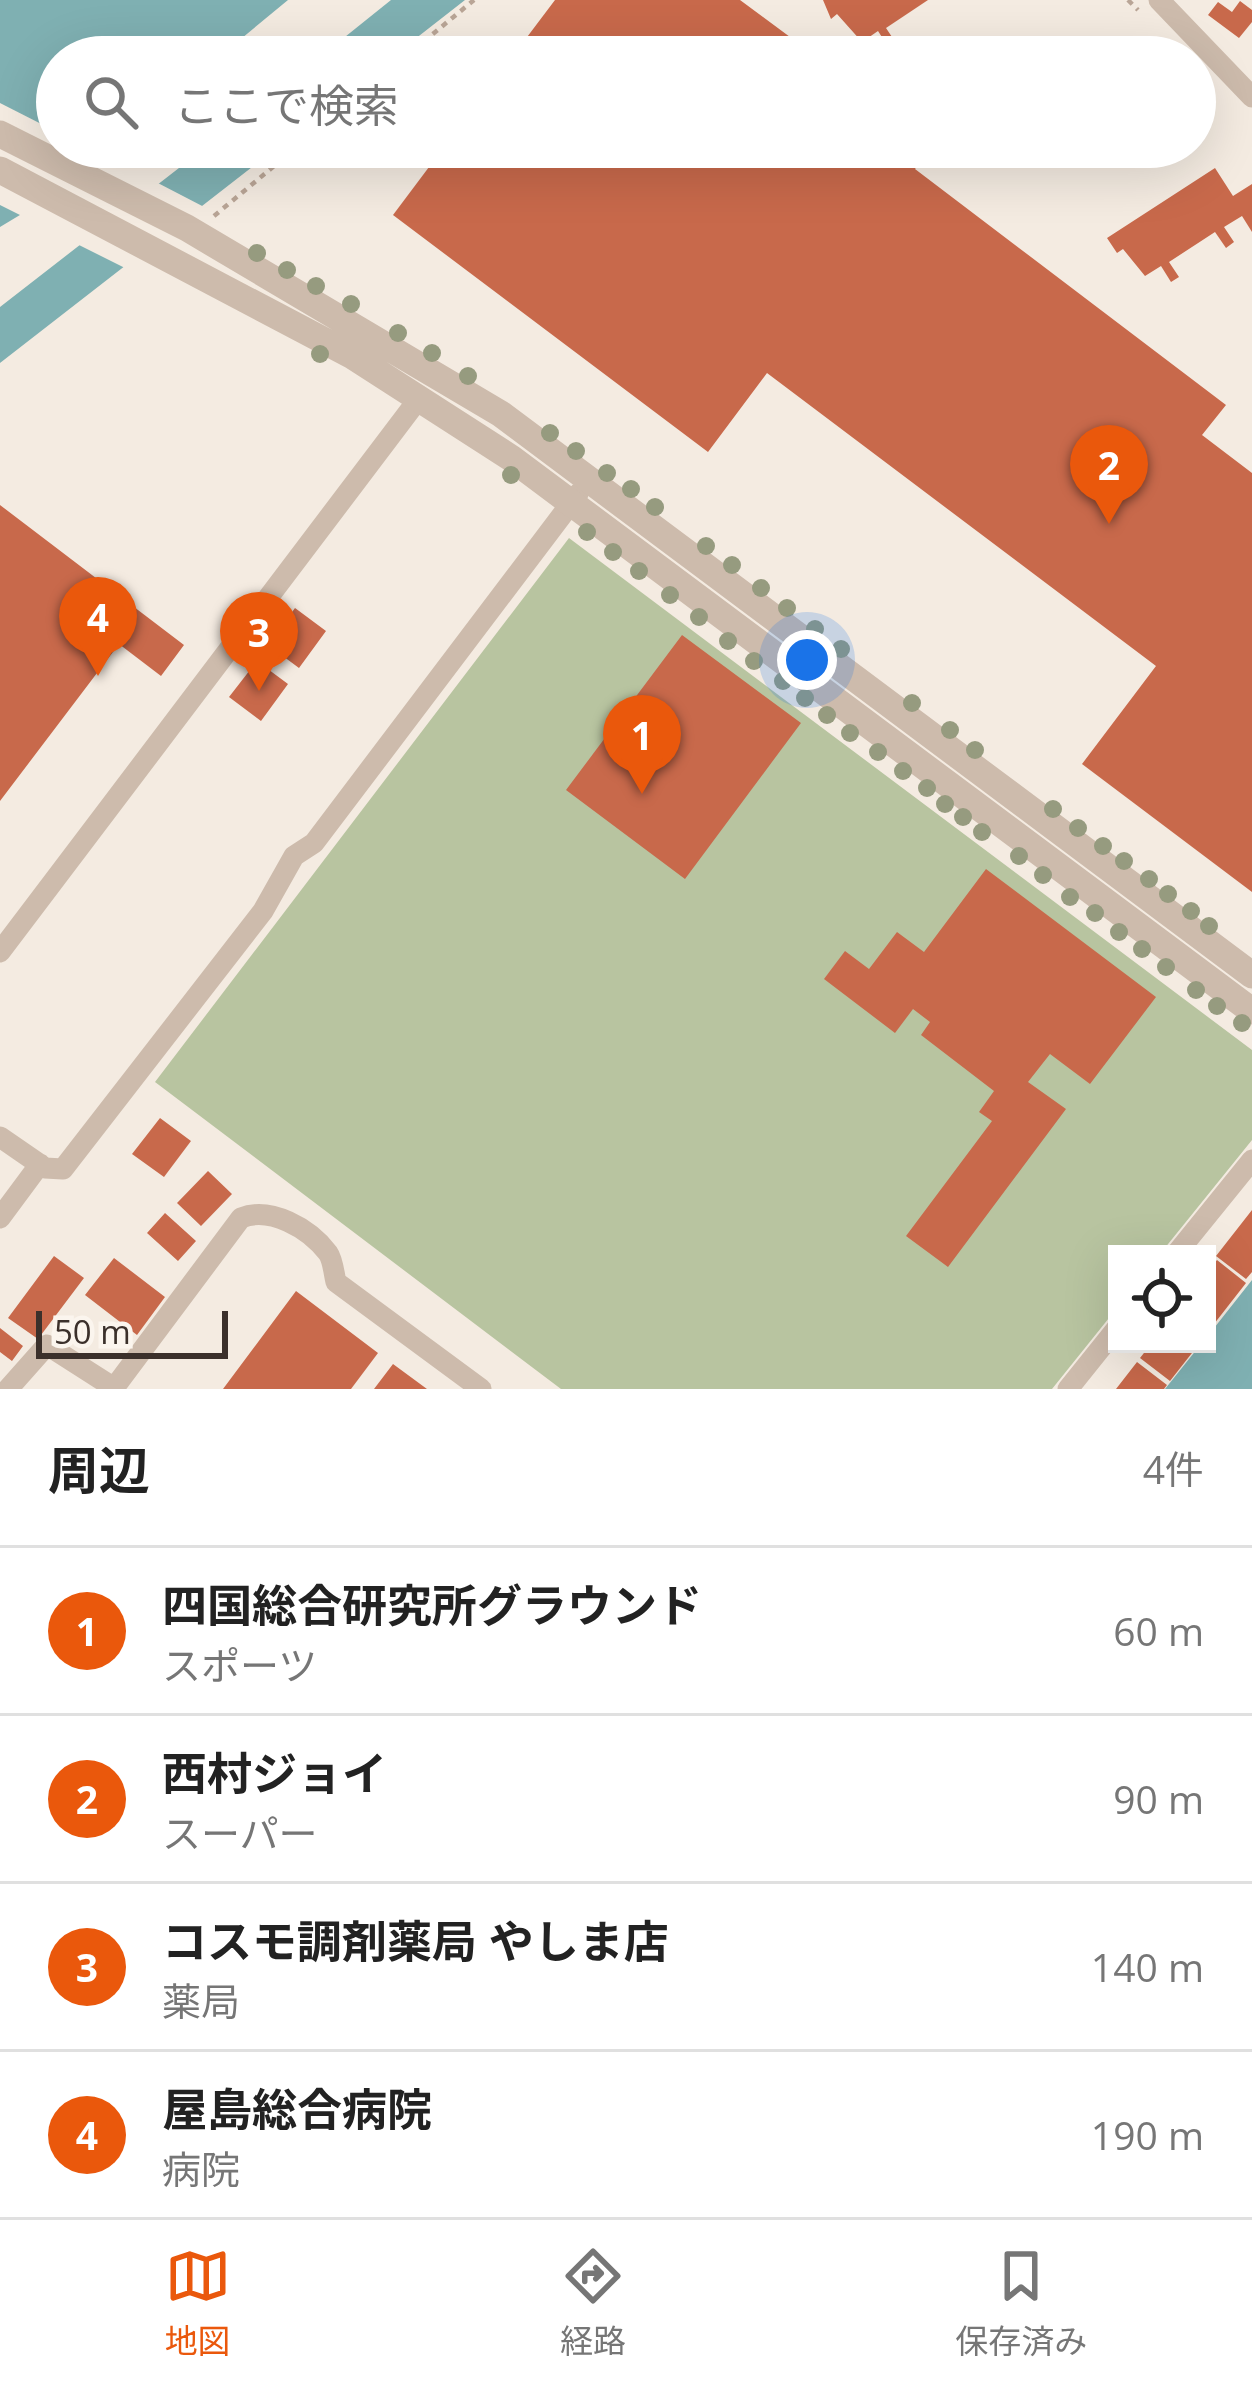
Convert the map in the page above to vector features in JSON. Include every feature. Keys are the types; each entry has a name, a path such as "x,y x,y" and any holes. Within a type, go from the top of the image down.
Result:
{"street":[{"path":"1159,0 1194,36"},
{"path":"1216,59 1252,97"},
{"path":"0,134 36,150"},
{"path":"75,168 198,224 417,361 589,479 1252,976"},
{"path":"0,170 159,250 420,398 571,502 1252,1011"},
{"path":"0,952 420,398"},
{"path":"0,1137 40,1164 63,1168 263,911 294,856 314,843 589,479"},
{"path":"1184,1245 1252,1160"},
{"path":"0,1219 40,1164"},
{"path":"8,1389 47,1346 115,1388 242,1218 258,1211 275,1214 329,1254 336,1282 482,1389"},
{"path":"1068,1389 1108,1339"}],"path":[{"path":"430,36 474,0"},
{"path":"198,224 270,168"}],"green space":[{"path":"569,538 1252,1050 1252,1140 1167,1245 1108,1245 1108,1319 1052,1389 561,1389 155,1082"}],"water":[{"path":"0,0 288,0 244,36 36,36 36,168 98,168 0,227"},
{"path":"391,0 465,0 419,36 346,36"},
{"path":"179,168 251,168 0,363 0,307"},
{"path":"1252,1280 1252,1389 1165,1389 1194,1353 1216,1353 1216,1326"}],"pier":[{"path":"0,103 36,121 36,168 117,168 28,219 0,205"},
{"path":"154,181 208,209 127,269 75,243"}],"building":[{"path":"555,0 740,0 789,36 528,36"},
{"path":"823,0 928,0 886,28 891,36 878,31 857,36 837,14 831,19"},
{"path":"1240,1 1252,10 1252,22 1239,38 1208,15 1218,2 1232,12"},
{"path":"428,168 916,168 1226,405 1202,435 1252,473 1252,892 1082,764 1156,666 767,373 708,452 393,215"},
{"path":"1215,168 1233,196 1252,184 1252,232 1242,216 1224,227 1234,242 1226,248 1215,232 1169,262 1179,277 1171,282 1161,266 1145,276 1123,249 1117,253 1107,238"},
{"path":"0,505 184,645 161,676 119,644 0,801"},
{"path":"295,608 326,631 299,668 268,645"},
{"path":"682,635 801,723 685,879 566,790"},
{"path":"257,661 288,684 261,721 229,697"},
{"path":"986,869 1156,997 1090,1084 1050,1054 1028,1082 1066,1109 948,1267 906,1236 992,1121 979,1112 994,1091 921,1035 930,1022 913,1009 895,1033 824,979 845,951 869,969 897,932 924,952"},
{"path":"160,1118 191,1141 164,1177 132,1154"},
{"path":"208,1171 232,1194 201,1226 177,1203"},
{"path":"1252,1210 1252,1272 1246,1279 1216,1256"},
{"path":"165,1213 196,1241 178,1261 147,1233"},
{"path":"54,1256 84,1278 38,1339 8,1318"},
{"path":"114,1258 165,1297 137,1335 85,1295"},
{"path":"1216,1261 1246,1283 1216,1321"},
{"path":"296,1291 378,1353 351,1389 223,1389"},
{"path":"0,1328 23,1346 12,1361 0,1352"},
{"path":"1144,1353 1192,1353 1170,1381 1140,1358"},
{"path":"1137,1362 1167,1385 1164,1389 1116,1389"},
{"path":"393,1364 427,1389 374,1389"}],"place":[{"name":"西村ジョイ","path":"1109,524"},
{"name":"屋島総合病院","path":"98,676"},
{"name":"コスモ調剤薬局 やしま店","path":"259,691"},
{"name":"四国総合研究所グラウンド","path":"642,794"}]}
